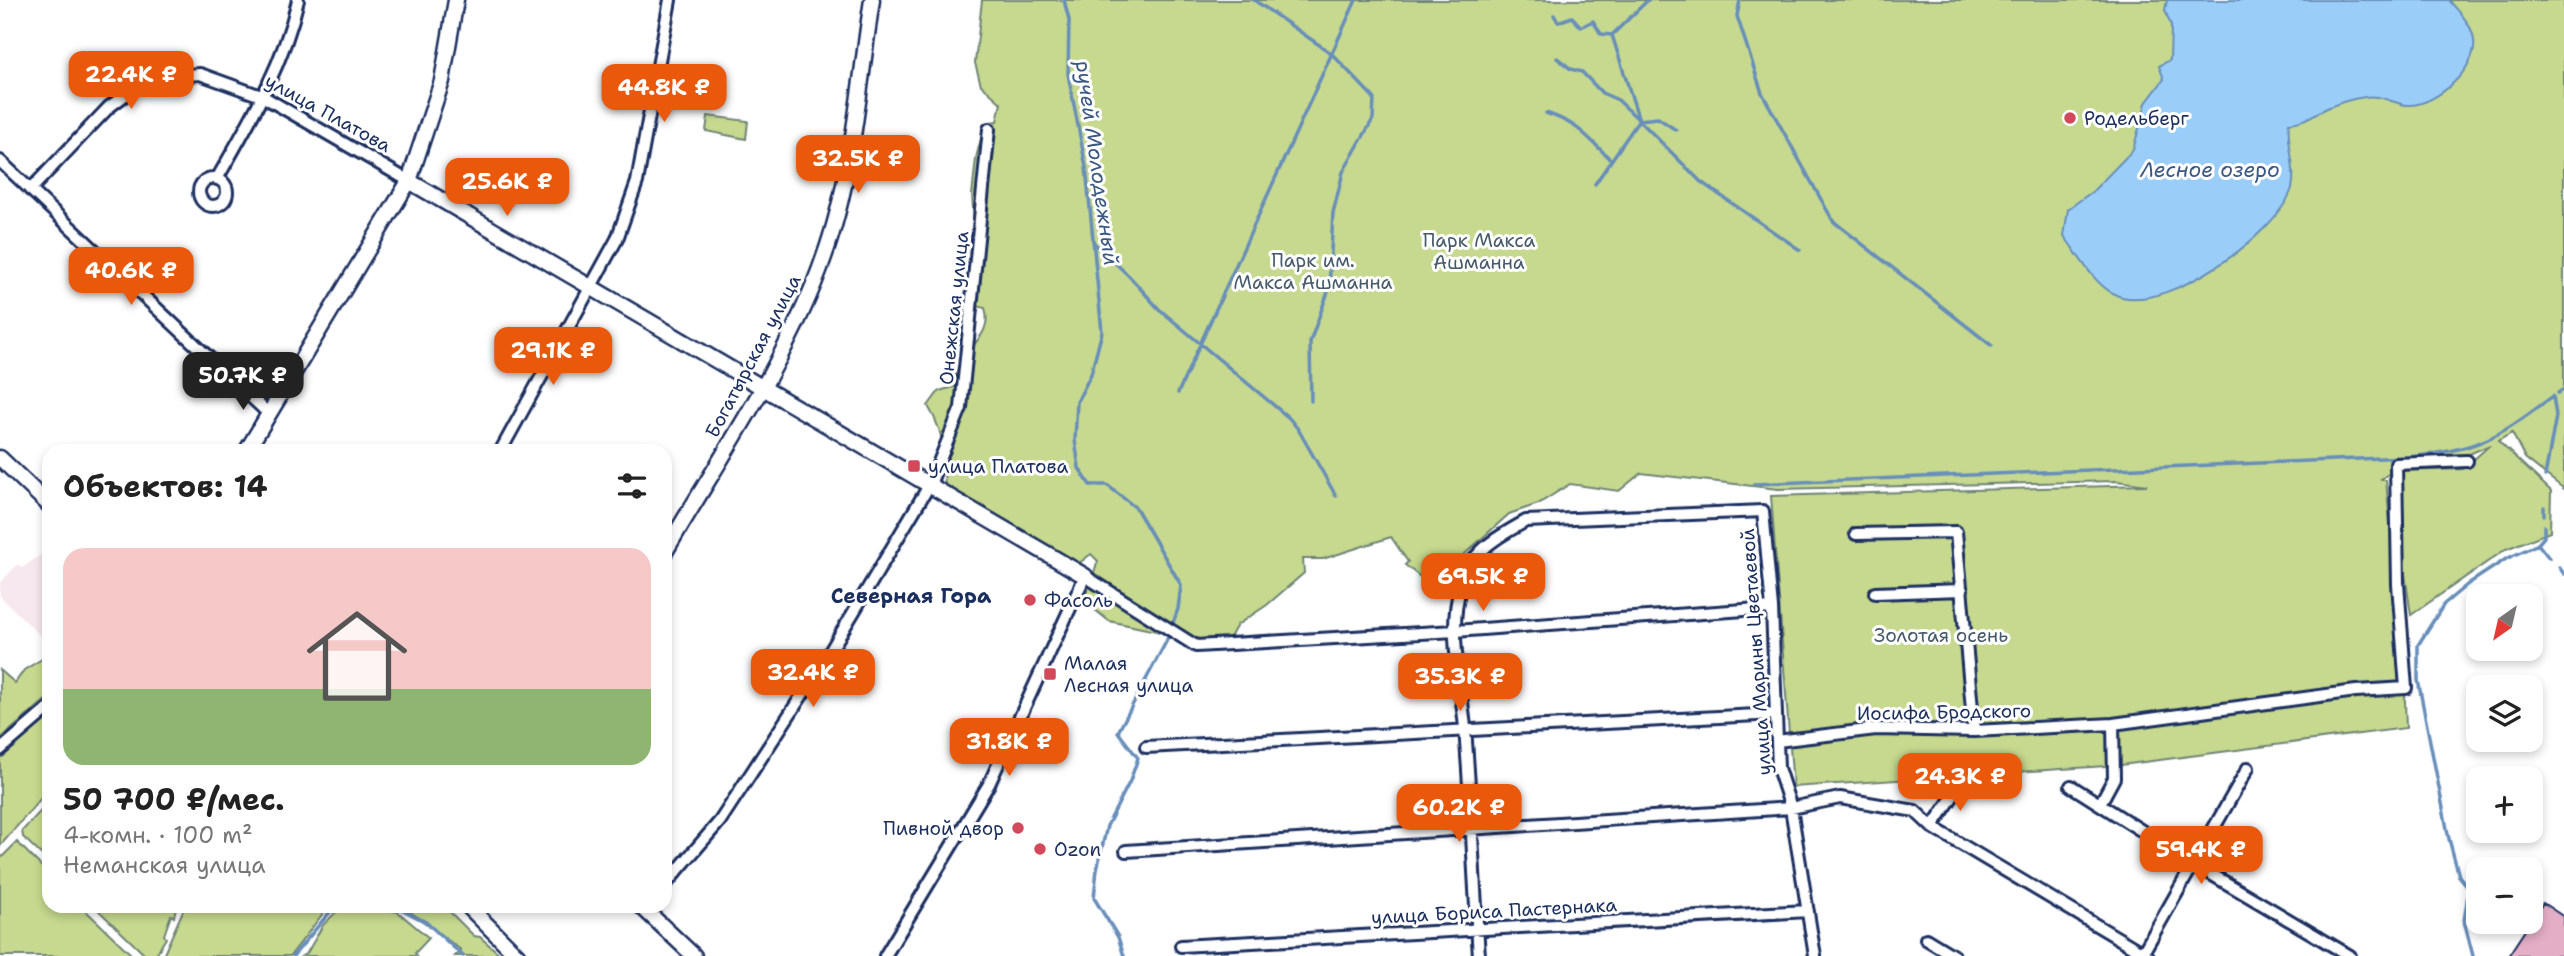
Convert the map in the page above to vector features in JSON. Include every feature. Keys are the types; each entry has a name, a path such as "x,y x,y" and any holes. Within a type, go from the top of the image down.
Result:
{"street":[{"path":"217,179 264,97 287,42 298,0"},
{"path":"251,444 409,181 442,81 456,0"},
{"path":"504,444 617,239 637,182 670,0"},
{"name":"Богатырская улица","path":"672,540 761,387 809,294 830,238 847,162 872,0"},
{"name":"улица Платова","path":"30,190 110,107 133,89 161,77 200,74 264,97 930,484 1196,646 1455,631"},
{"name":"Онежская улица","path":"672,877 720,821 825,660 930,484 961,408 989,129"},
{"path":"0,161 269,414"},
{"path":"0,458 42,498"},
{"name":"Иосифа Бродского","path":"1777,741 1876,729 1974,731 2113,724 2356,691 2406,688 2398,583 2396,464 2468,461"},
{"name":"улица Марины Цветаевой","path":"1455,631 1460,585 1476,553 1500,535 1526,521 1763,511 1772,608 1778,768 1791,808 1815,956"},
{"path":"1856,534 1956,532 1974,731"},
{"path":"885,956 989,784 1085,576"},
{"path":"1875,593 1962,590"},
{"path":"1479,956 1465,729 1455,631 1772,608"},
{"path":"0,750 42,714"},
{"path":"1146,747 1776,714"},
{"path":"2100,804 2114,778 2113,724"},
{"path":"1126,850 1791,808 1840,798 1915,811 1932,827 2144,955 2248,768"},
{"path":"1932,827 1963,781"},
{"path":"2071,786 2194,864 2350,956"},
{"name":"улица Бориса Пастернака","path":"1181,946 1808,911"},
{"path":"475,913 518,956"},
{"path":"649,913 694,956"},
{"path":"1926,939 1954,956"}],"shaded area":[{"path":"42,554 42,637 0,596 0,583 18,564 22,568"}],"green space":[{"name":"Парк Макса Ашманна","path":"982,0 2564,0 2564,489 2525,458 2512,433 2498,441 2551,491 2550,532 2506,549 2411,615 2400,541 2399,471 2463,469 2490,445 2451,462 2402,465 2381,479 2386,480 2404,675 2406,728 2121,765 1793,787 1771,496 2147,485 2117,481 1778,489 1641,473 1619,491 1570,484 1538,504 1509,514 1438,578 1432,575 1423,579 1405,565 1408,562 1391,537 1323,559 1303,559 1304,573 1267,605 1237,625 1229,639 1211,648 1156,631 1109,621 1094,609 1086,594 1098,561 1091,554 1078,564 945,486 943,443 928,406 939,391 954,387 959,365 986,325 985,308 967,304 975,236 972,195 976,158 985,123 997,121 1001,103 981,85 975,63"},
{"path":"708,116 748,121 746,139 706,131"},
{"path":"42,659 42,703 0,739 0,670 15,683 24,670"},
{"path":"42,719 42,797 0,846 0,758"},
{"path":"42,810 42,855 23,837 22,831"},
{"path":"17,842 42,867 42,913 88,913 133,956 0,956 0,859"},
{"path":"101,913 175,913 174,917 171,915 164,935 166,938 155,956 146,956"},
{"path":"182,913 323,913 290,956 163,956"},
{"path":"335,913 399,913 429,938 415,953 417,956 302,956 307,953 323,925"},
{"path":"412,913 451,913 474,936 480,937 502,956 455,956 461,950"}],"water":[{"name":"Лесное озеро","path":"2167,0 2449,0 2471,29 2473,51 2462,73 2442,93 2430,100 2407,105 2371,96 2335,105 2301,121 2289,123 2293,183 2281,209 2264,228 2243,247 2193,281 2143,298 2122,297 2096,280 2064,236 2068,209 2093,191 2133,150 2146,103 2164,79 2159,66 2170,60 2171,26 2165,10"}],"building":[{"path":"2543,903 2564,917 2564,956 2508,956 2523,934 2543,934"}],"waterway":[{"name":"ручей Молодежный","path":"1064,0 1069,20 1068,74 1086,167 1102,332 1091,374 1077,402 1075,440 1079,468 1090,485 1107,485 1136,508 1181,585 1178,609 1166,642 1118,732 1138,758 1130,781 1107,826 1097,869 1094,898 1118,937 1124,956"},
{"path":"1254,0 1331,53 1374,98 1373,119 1343,172 1333,213 1329,289 1310,342 1311,401"},
{"path":"1178,393 1356,0"},
{"path":"1648,0 1612,35 1639,120 1701,182 1800,250"},
{"path":"1740,0 1737,16 1762,93 1833,221 1992,346"},
{"path":"1554,15 1558,22 1572,17 1581,27 1593,21 1601,34 1612,35"},
{"path":"1557,58 1571,69 1582,72 1602,93 1618,100 1638,119"},
{"path":"1546,113 1575,127 1611,160"},
{"path":"1595,184 1639,120 1658,118 1676,130"},
{"path":"1093,242 1159,309 1289,418 1336,496"},
{"path":"2558,393 2564,389"},
{"path":"2545,476 2556,416 2553,396"},
{"path":"1754,484 2407,457 2452,451 2485,440 2516,423 2552,397"},
{"path":"2544,507 2544,515"},
{"path":"2473,956 2464,921 2469,888 2459,876 2449,839 2418,680 2418,645 2444,604 2506,559 2538,544 2544,537 2544,526"},
{"path":"2538,544 2549,558"},
{"path":"2559,567 2564,574"},
{"path":"293,956 329,913"},
{"path":"409,913 426,922 463,956"}],"place":[{"name":"Родельберг","path":"2070,118"},
{"name":"улица Платова","path":"914,466"},
{"name":"Фасоль","path":"1030,600"},
{"name":"Малая Лесная улица","path":"1050,674"},
{"name":"Пивной двор","path":"1018,828"},
{"name":"Ozon","path":"1040,849"}],"district":[{"name":"Северная Гора","path":"911,596"}],"park label":[{"name":"Парк им. Макса Ашманна","path":"1313,271"},
{"name":"Золотая осень","path":"1941,635"}]}
